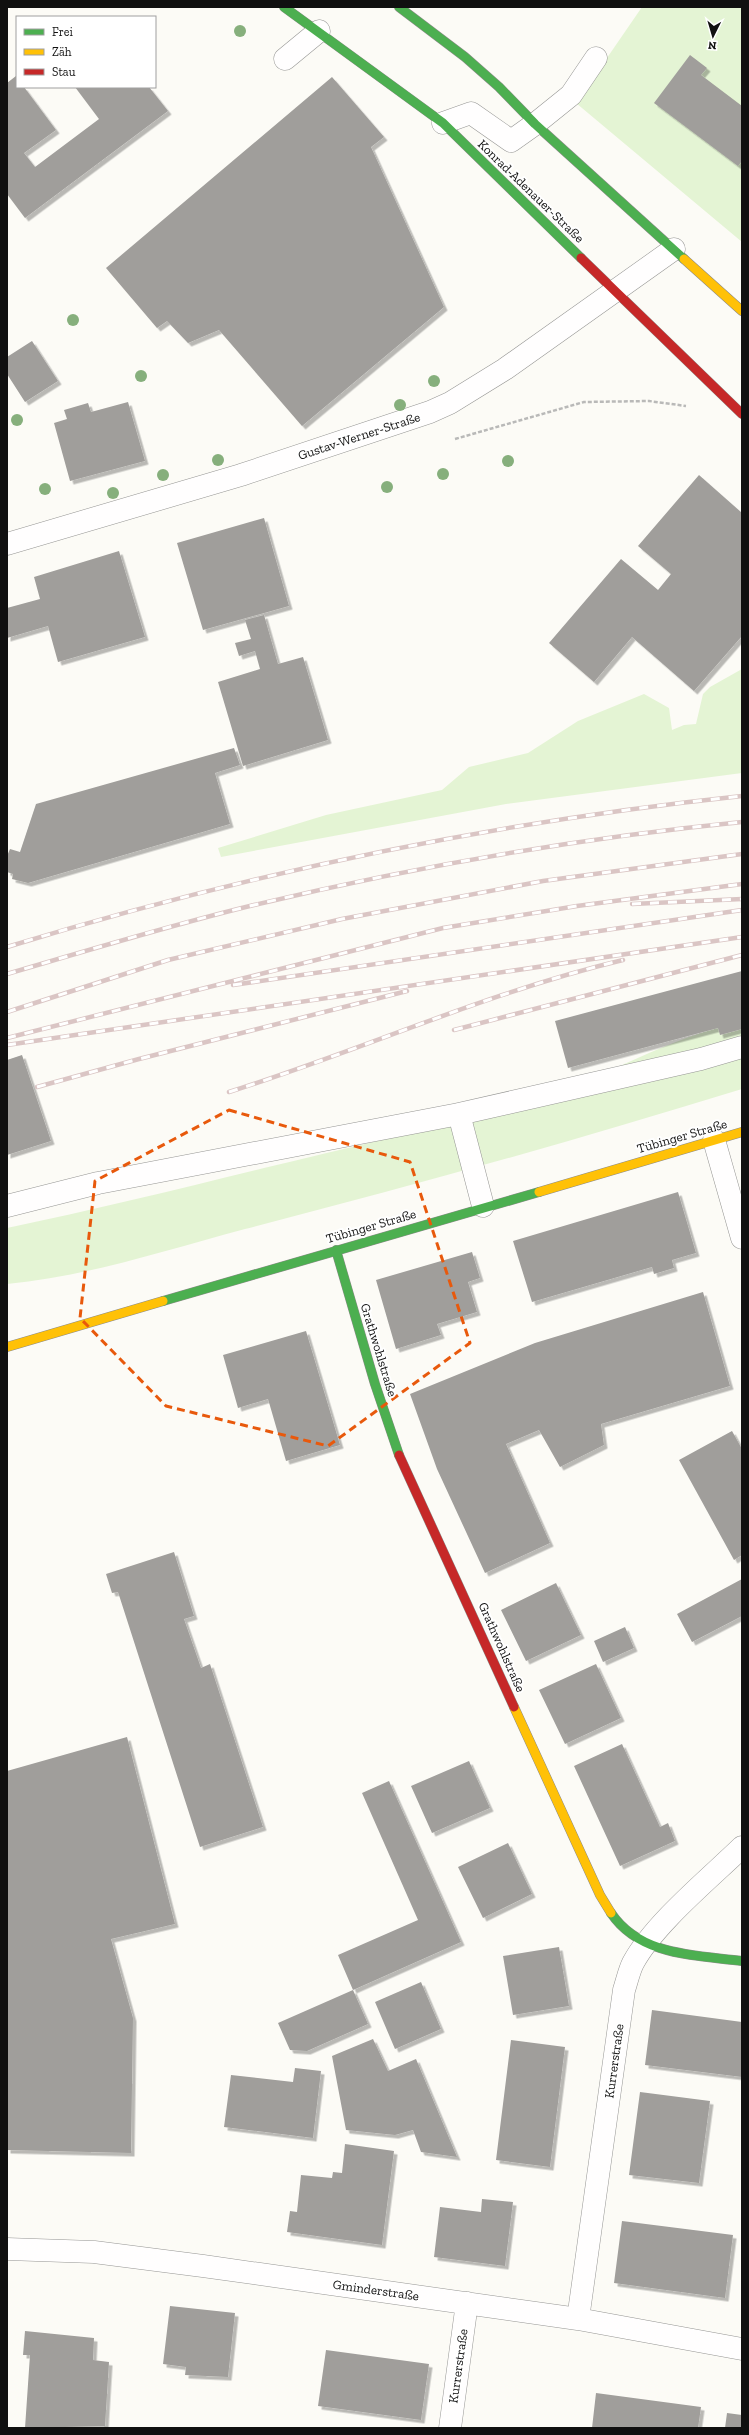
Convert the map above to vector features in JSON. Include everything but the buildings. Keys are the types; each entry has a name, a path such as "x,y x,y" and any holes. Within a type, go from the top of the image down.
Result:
{"street":[{"name":"Konrad-Adenauer-Straße","path":"284,7 319,31 443,123 742,414"},
{"path":"399,7 465,57 499,87 536,124 742,311"},
{"path":"285,59 319,31"},
{"path":"443,123 471,113 511,141 536,124 571,95 596,58"},
{"name":"Gustav-Werner-Straße","path":"7,544 241,475 430,412 450,403 505,369 674,249"},
{"path":"7,1206 98,1183 459,1114 701,1059 742,1047"},
{"path":"459,1114 483,1206"},
{"name":"Tübinger Straße","path":"7,1347 483,1206 742,1132"},
{"path":"714,1140 742,1238"},
{"name":"Grathwohlstraße","path":"336,1250 374,1384 398,1452 600,1895 619,1924 645,1944 674,1951 742,1961"},
{"name":"Kurrerstraße","path":"578,2319 624,1990 633,1964 645,1944 742,1846"},
{"name":"Gminderstraße","path":"7,2249 94,2252 578,2319 742,2349"},
{"name":"Kurrerstraße","path":"450,2428 467,2303"}],"path":[{"path":"449,440 584,402 642,400 680,406 734,407"}],"highlighted area":[{"path":"229,1110 410,1162 470,1343 328,1446 166,1406 80,1318 95,1181"}],"green space":[{"path":"642,7 742,7 742,242 576,103"},
{"path":"742,669 742,773 506,804 221,857 218,848 326,815 442,790 469,767 528,753 578,721 644,694 669,708 672,730 684,725 696,724 703,694 710,687"},
{"path":"718,1028 720,1035 742,1029 742,1089 494,1162 98,1269 7,1284 7,1228 414,1132 489,1112 583,1082 678,1041"}],"railway":[{"path":"7,947 188,896 371,854 556,820 742,796"},
{"path":"7,974 192,921 254,905 375,878 558,845 619,836 742,822"},
{"path":"7,1012 168,960 342,919 543,881 742,854"},
{"path":"7,1038 443,928 577,906 742,884"},
{"path":"632,904 742,899"},
{"path":"233,985 742,910"},
{"path":"7,1045 742,937"},
{"path":"454,1030 742,955"},
{"path":"229,1092 279,1076 523,988 623,960"},
{"path":"37,1087 139,1059 407,991"}],"traffic: fast":[{"path":"284,7 443,123 581,258"},
{"path":"399,7 465,57 499,87 535,124 684,259"},
{"path":"163,1301 539,1192"},
{"path":"336,1250 375,1384 399,1455"},
{"path":"611,1913 623,1927 637,1938 653,1946 688,1955 742,1961"}],"traffic: slow":[{"path":"684,259 742,311"},
{"path":"539,1192 742,1132"},
{"path":"7,1347 163,1301"},
{"path":"514,1707 600,1895 611,1913"}],"traffic: jam":[{"path":"581,258 742,414"},
{"path":"399,1455 514,1707"}]}
